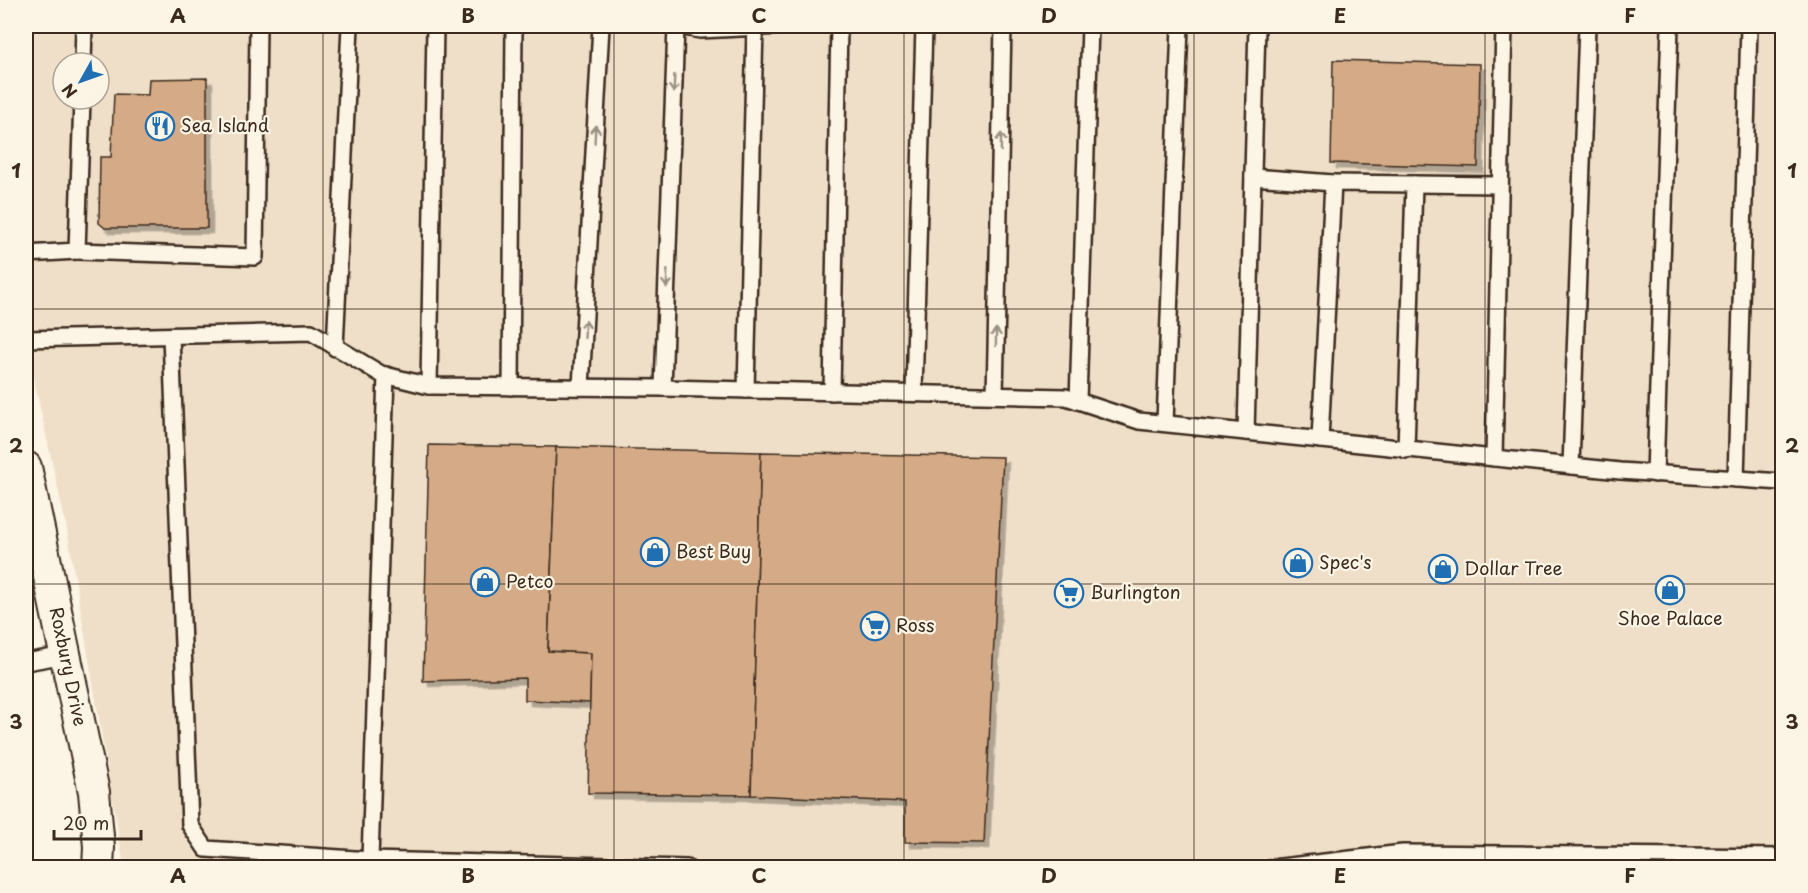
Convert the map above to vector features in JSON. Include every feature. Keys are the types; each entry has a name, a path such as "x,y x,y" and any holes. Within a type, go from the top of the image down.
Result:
{"street":[{"name":"Roxbury Drive","path":"26,467 94,792 99,847 98,867"}],"lane":[{"path":"83,51 84,26"},
{"path":"26,254 77,251 255,257 258,26"},
{"path":"335,348 350,26"},
{"path":"429,386 435,26"},
{"path":"511,387 514,26"},
{"path":"582,387 601,26"},
{"path":"663,388 677,26 700,30 783,26"},
{"path":"832,392 839,26"},
{"path":"914,393 924,26"},
{"path":"995,395 1004,26"},
{"path":"1078,401 1090,26"},
{"path":"1165,423 1180,26"},
{"path":"1246,432 1257,26"},
{"path":"1494,458 1504,26"},
{"path":"1571,466 1587,26"},
{"path":"1655,474 1670,26"},
{"path":"1736,479 1749,26"},
{"path":"746,390 755,27"},
{"path":"77,251 82,111"},
{"path":"1253,177 1333,183 1500,185"},
{"path":"1320,440 1333,183"},
{"path":"1406,450 1414,184"},
{"path":"26,339 311,332 381,374 429,386 663,388 1066,397 1139,421 1655,474 1782,482"},
{"path":"171,336 190,825 206,849 370,860 687,867"},
{"path":"370,860 386,375"},
{"path":"26,662 65,655"},
{"path":"1272,867 1403,853 1782,857"}],"shaded area":[{"path":"26,26 1782,26 1782,867 124,866 67,530 26,344"}],"building":[{"path":"1333,60 1480,64 1478,167 1331,163"},
{"name":"Sea Island","path":"207,78 207,228 105,228 99,223 100,157 111,157 114,94 148,95 149,79"},
{"path":"429,445 556,447 548,651 591,653 590,703 525,700 525,678 423,681"},
{"name":"Best Buy","path":"556,447 761,452 751,795 588,793 591,653 548,651"},
{"name":"Ross","path":"761,452 1003,457 984,843 905,842 905,802 751,795"}],"place":[{"name":"Sea Island","path":"160,126"},
{"name":"Best Buy","path":"655,552"},
{"name":"Spec's","path":"1298,563"},
{"name":"Dollar Tree","path":"1443,569"},
{"name":"Petco","path":"485,582"},
{"name":"Shoe Palace","path":"1670,590"},
{"name":"Burlington","path":"1069,593"},
{"name":"Ross","path":"875,626"}]}
